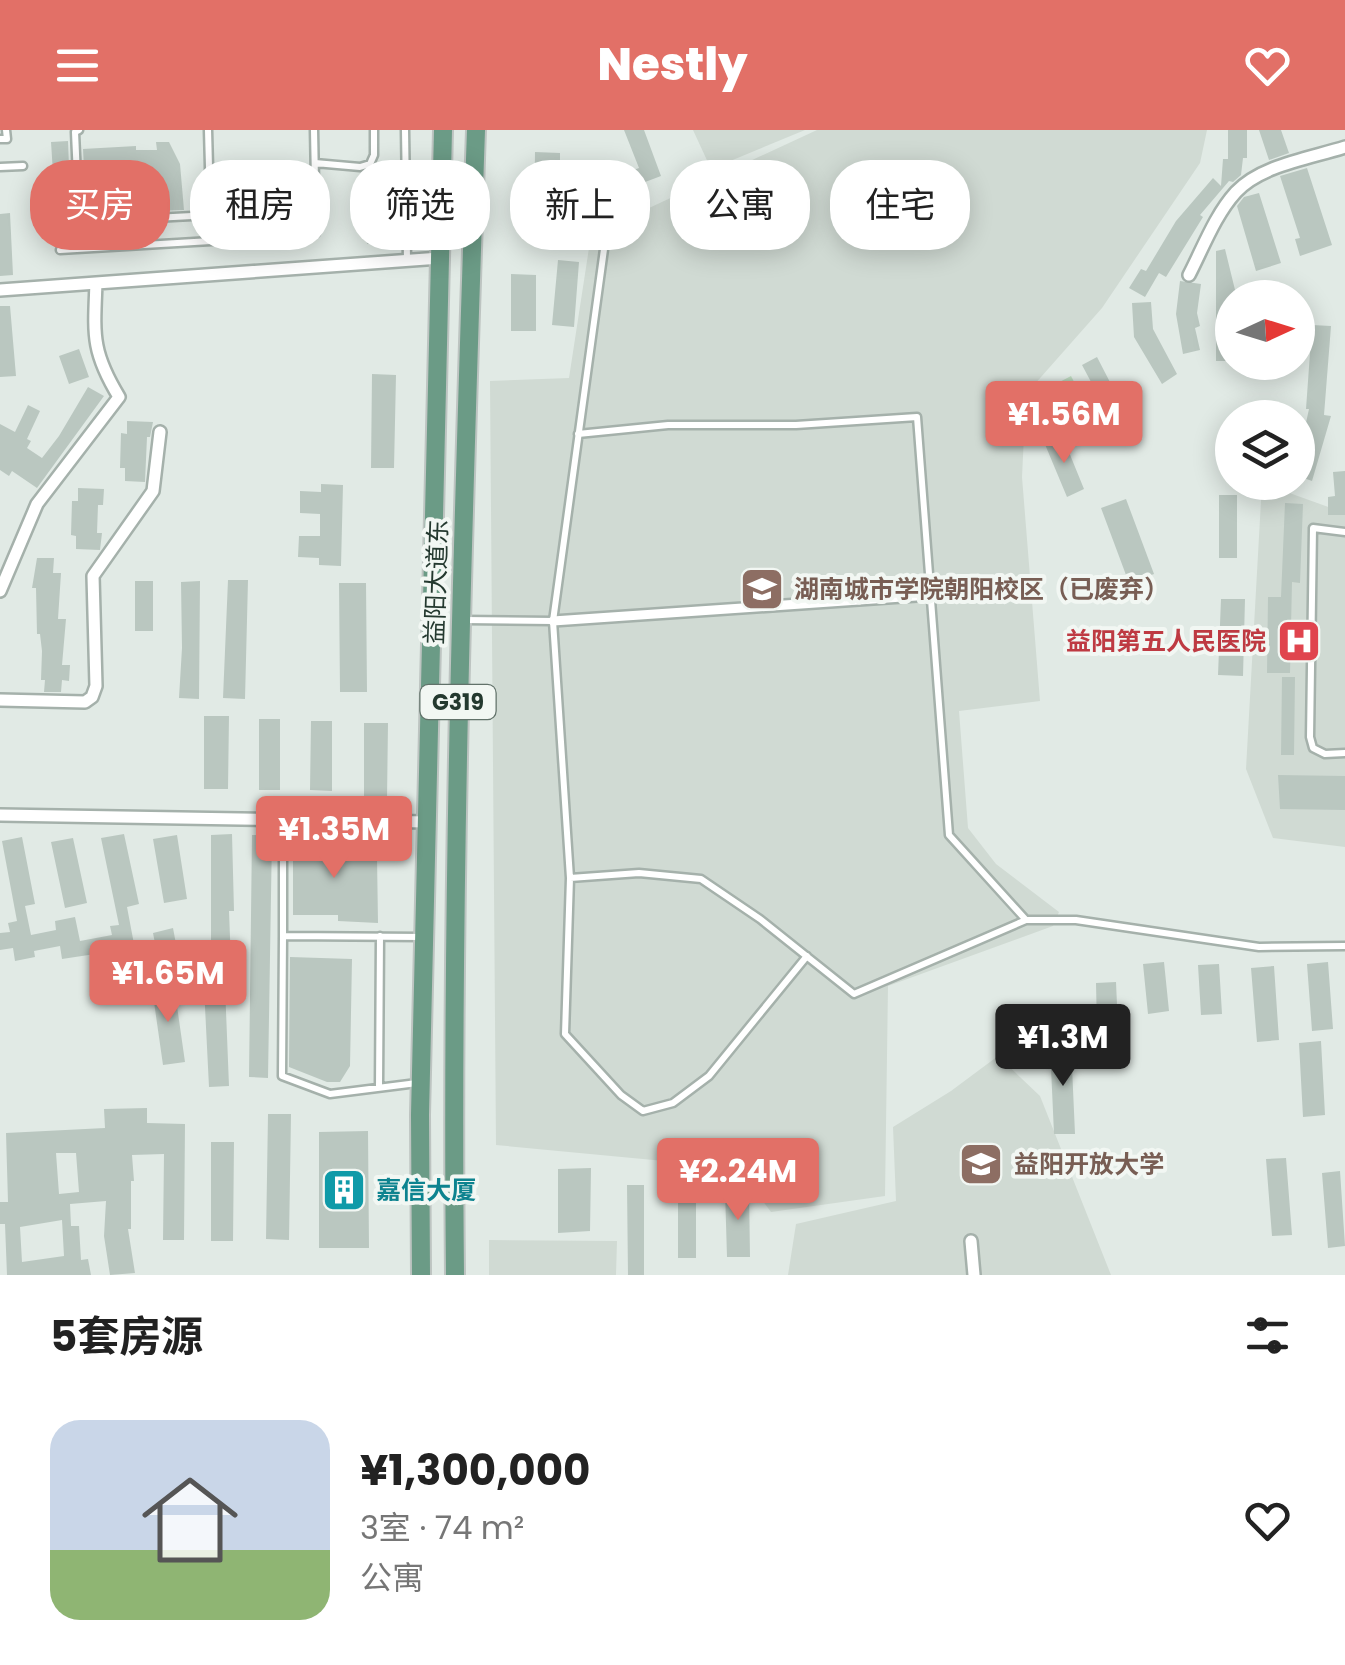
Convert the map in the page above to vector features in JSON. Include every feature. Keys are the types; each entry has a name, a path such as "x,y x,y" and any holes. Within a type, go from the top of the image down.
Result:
{"main road":[{"path":"443,138 475,138"},
{"name":"G319","path":"420,1275 420,1083 443,138"},
{"name":"益阳大道东","path":"454,1275 459,620 475,138"}],"street":[{"path":"1189,275 1219,215 1238,190 1266,173 1345,147"},
{"path":"0,290 440,258"},
{"path":"0,591 37,504 119,396 94,343 96,283"},
{"path":"0,700 85,702 92,697 96,686 94,576 154,490 160,432"},
{"path":"553,621 931,595"},
{"path":"0,816 428,822"},
{"path":"971,1241 974,1275"}],"lane":[{"path":"0,139 7,139 6,130"},
{"path":"79,130 74,132 78,222 190,216"},
{"path":"208,130 209,160"},
{"path":"314,130 315,160"},
{"path":"330,165 360,168 370,164 374,130"},
{"path":"405,130 407,260"},
{"path":"0,167 23,166"},
{"path":"604,250 553,621 570,878 565,1034 621,1096 643,1111 673,1103 710,1076 807,956"},
{"path":"578,434 668,425 796,425 917,416 949,836 1026,920"},
{"path":"1345,532 1312,528 1310,737 1313,748 1325,754 1345,754"},
{"path":"459,620 553,621"},
{"path":"283,840 282,1076 330,1094 420,1083"},
{"path":"570,878 639,874 700,879 760,919 854,994 1026,920 1076,920 1259,946 1345,946"},
{"path":"283,936 424,937"},
{"path":"379,1087 380,936"}],"shaded area":[{"path":"693,130 805,130 733,160 707,160"},
{"name":"湖南城市学院朝阳校区（已废弃）","path":"817,130 1207,130 1200,163 1102,308 1026,394 1022,477 1040,701 959,711 968,828 996,864 1059,912 1053,926 888,986 885,1196 771,1212 738,1168 496,1145 490,381 569,378 589,250 650,250 650,208 670,198 670,250 810,250 810,160 752,160"},
{"name":"益阳第五人民医院","path":"1261,500 1309,500 1345,513 1345,847 1273,838 1246,769"},
{"name":"益阳开放大学","path":"998,1056 1040,1096 1111,1275 788,1275 796,1224 896,1201 893,1127"},
{"path":"489,1240 617,1241 616,1275 489,1275"}],"green space":[{"path":"1071,376 1095,422 1072,434 1048,388"}],"building":[{"path":"624,130 644,130 661,176 650,180 650,160 636,160"},
{"path":"1228,130 1247,130 1247,158 1243,158 1241,175 1229,181 1200,215 1203,217 1166,277 1159,273 1145,297 1129,288 1141,269 1146,271 1176,221 1213,178 1221,186 1223,159 1228,159"},
{"path":"1259,130 1281,130 1289,153 1269,160"},
{"path":"68,141 69,160 52,160 51,142"},
{"path":"156,142 169,142 180,164 184,210 170,210 170,160 84,160 83,149 136,146 136,150 157,150"},
{"path":"535,152 560,153 560,160 535,160"},
{"path":"1307,168 1332,245 1300,256 1295,239 1300,238 1280,176"},
{"path":"1259,193 1281,263 1256,271 1237,206 1244,197"},
{"path":"10,213 13,275 0,276 0,214"},
{"path":"1225,249 1233,280 1216,280 1216,251"},
{"path":"558,260 579,262 574,327 552,325"},
{"path":"511,274 536,275 536,331 511,331"},
{"path":"1180,281 1201,284 1197,313 1200,326 1195,328 1200,350 1183,354 1176,314"},
{"path":"1151,302 1153,329 1177,374 1162,384 1134,337 1132,303"},
{"path":"0,306 10,306 16,376 0,377"},
{"path":"1315,325 1331,326 1324,415 1331,416 1315,471 1315,400 1307,400 1308,380 1315,380"},
{"path":"79,349 89,377 69,384 59,356"},
{"path":"1097,357 1129,419 1115,427 1082,365"},
{"path":"372,374 396,375 394,468 371,468"},
{"path":"88,387 104,396 37,488 12,471 9,476 0,470 0,424 15,432 28,405 40,411 27,448 42,458"},
{"path":"127,421 153,422 147,437 145,482 125,481 125,468 120,468 121,433 127,434"},
{"path":"1062,435 1084,489 1067,497 1044,442"},
{"path":"1345,471 1345,515 1328,515 1328,497 1335,496 1333,472"},
{"path":"321,484 343,485 341,566 319,565 319,558 298,557 299,536 320,536 320,514 300,513 300,491 321,492"},
{"path":"78,488 104,489 103,505 98,505 100,550 76,549 76,536 71,535 72,501 78,501"},
{"path":"1126,499 1154,574 1129,583 1101,508"},
{"path":"1219,500 1237,500 1237,558 1219,558"},
{"path":"1285,503 1303,504 1300,583 1292,582 1290,673 1267,673 1268,597 1281,597"},
{"path":"37,558 54,558 53,573 61,573 58,619 66,619 62,665 70,665 69,681 62,680 61,692 44,692 45,680 41,680 36,588 32,588"},
{"path":"228,580 248,580 245,699 223,698"},
{"path":"135,581 153,581 153,631 135,631"},
{"path":"200,581 199,699 179,698 181,582"},
{"path":"339,583 366,583 367,692 340,692"},
{"path":"1221,599 1245,599 1243,676 1218,675"},
{"path":"1282,677 1295,677 1294,755 1281,755"},
{"path":"204,716 229,716 228,789 204,789"},
{"path":"259,719 280,719 280,790 259,790"},
{"path":"311,721 332,721 332,791 310,790"},
{"path":"364,723 388,723 387,799 364,799"},
{"path":"1278,775 1345,776 1345,810 1280,809"},
{"path":"124,834 139,904 127,907 137,960 117,964 115,951 62,959 60,946 34,951 35,957 15,961 13,948 0,950 0,933 10,932 8,923 17,921 2,841 22,837 35,904 25,906 31,935 56,930 55,921 75,917 80,941 112,935 110,926 119,925 101,838"},
{"path":"232,834 231,963 211,964 211,835"},
{"path":"177,835 187,899 164,903 153,839"},
{"path":"252,835 272,835 268,1078 249,1077"},
{"path":"293,836 321,836 321,845 360,847 377,857 378,923 338,921 338,915 293,915"},
{"path":"73,838 87,903 65,908 51,842"},
{"path":"173,928 179,960 159,964 153,933"},
{"path":"290,957 352,959 350,1066 340,1082 327,1082 289,1067"},
{"path":"1164,962 1169,1011 1148,1014 1143,964"},
{"path":"1328,962 1333,1029 1312,1031 1307,964"},
{"path":"1219,964 1222,1014 1201,1015 1198,965"},
{"path":"1274,966 1279,1040 1257,1042 1251,968"},
{"path":"1116,982 1118,1028 1097,1028 1096,983"},
{"path":"174,985 185,1062 163,1065 152,988"},
{"path":"225,986 229,1086 209,1087 204,987"},
{"path":"1321,1041 1325,1115 1303,1117 1299,1043"},
{"path":"1071,1044 1075,1134 1054,1134 1050,1045"},
{"path":"147,1108 147,1123 185,1124 184,1240 163,1240 164,1154 132,1155 134,1181 128,1229 135,1273 110,1275 104,1236 106,1201 70,1204 71,1226 79,1226 81,1260 88,1259 91,1275 7,1275 5,1224 0,1224 0,1202 8,1202 6,1133 105,1128 104,1109","holes":["56,1153 76,1153 79,1192 59,1194","62,1220 64,1256 22,1262 20,1227"]},
{"path":"268,1114 291,1114 289,1240 266,1239"},
{"name":"嘉信大厦","path":"368,1131 369,1248 319,1248 319,1132"},
{"path":"211,1142 234,1142 233,1241 211,1241"},
{"path":"1286,1158 1292,1235 1272,1236 1266,1159"},
{"path":"591,1168 590,1231 558,1233 558,1169"},
{"path":"1340,1171 1345,1246 1328,1248 1322,1173"},
{"path":"678,1179 696,1179 696,1258 678,1258"},
{"path":"627,1185 644,1185 644,1275 628,1275"},
{"path":"725,1190 749,1190 750,1257 727,1257"}],"place":[{"name":"湖南城市学院朝阳校区（已废弃）","path":"762,589"},
{"name":"益阳第五人民医院","path":"1299,641"},
{"name":"益阳开放大学","path":"981,1164"},
{"name":"嘉信大厦","path":"344,1190"}]}
